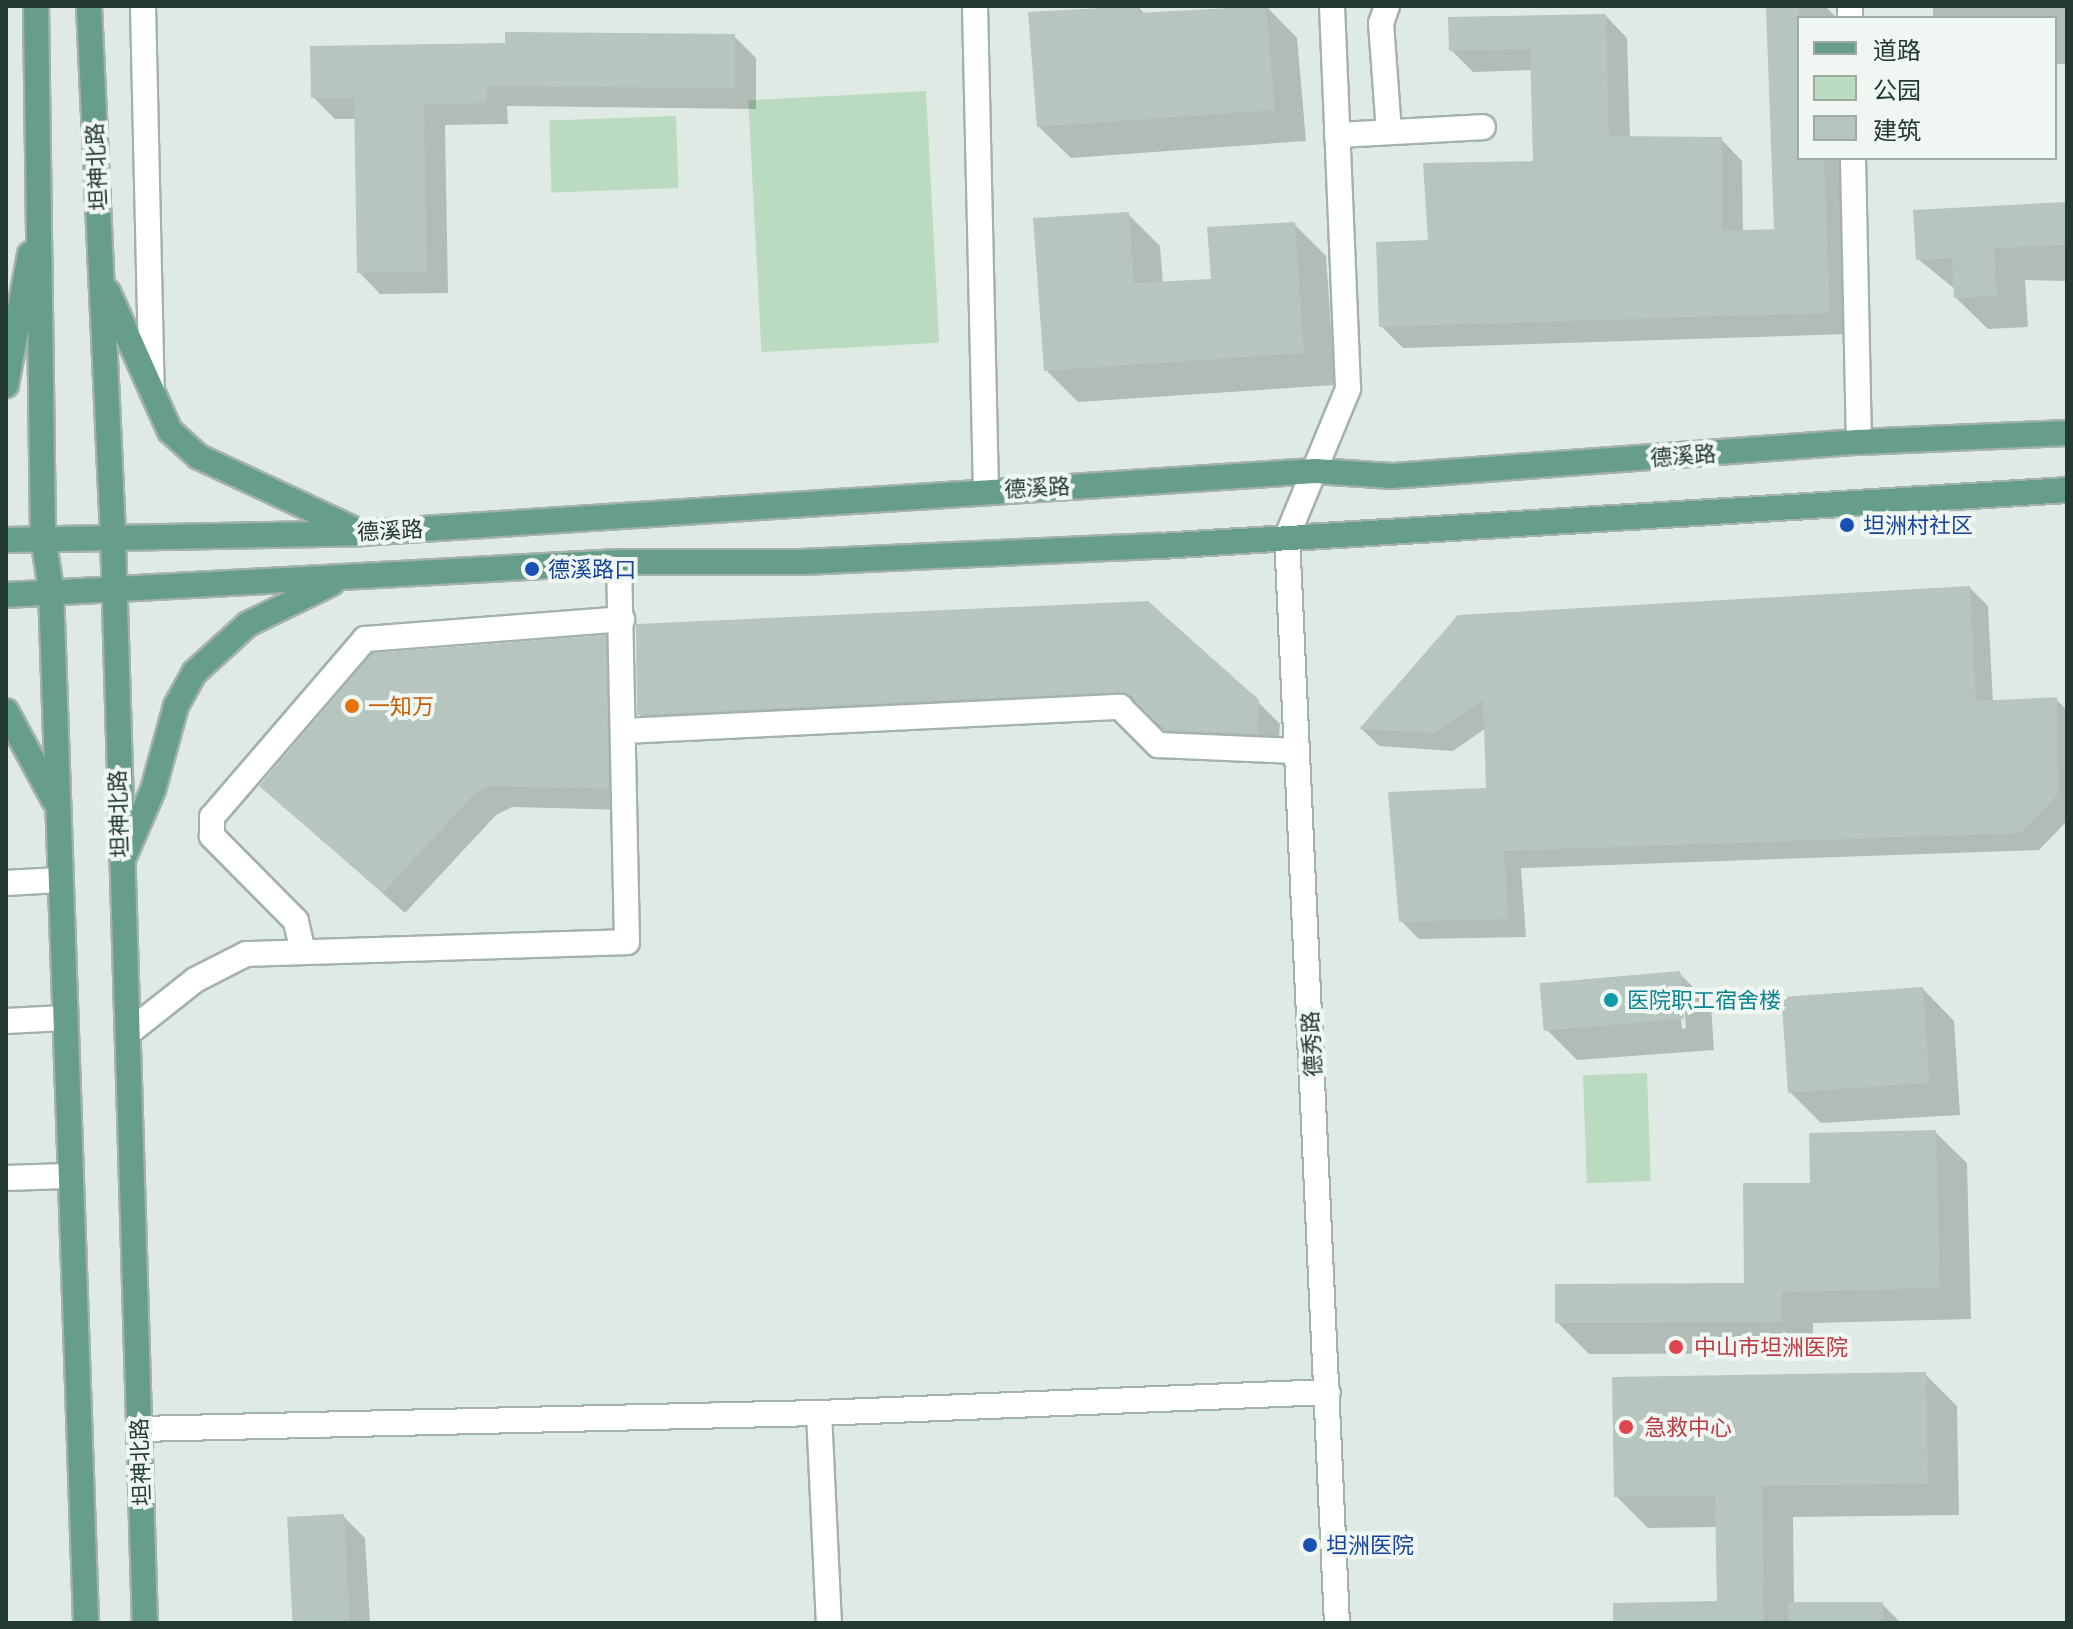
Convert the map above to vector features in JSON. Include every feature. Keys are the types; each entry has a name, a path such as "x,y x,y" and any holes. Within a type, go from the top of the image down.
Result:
{"main road":[{"path":"36,6 41,197 43,537 51,589 86,1623"},
{"name":"坦神北路","path":"89,6 113,535 111,585 119,869 128,1033 145,1623"},
{"path":"6,385 41,197"},
{"path":"101,275 170,431 199,457 361,533"},
{"name":"德溪路","path":"6,540 113,535 361,533 986,490 1315,471 1392,476 1859,442 2067,433"},
{"name":"德溪路","path":"6,595 111,585 619,562 802,562 2067,490"},
{"path":"119,869 153,790 176,706 194,673 248,624 275,607 322,586 364,575"},
{"path":"6,711 57,805"}],"street":[{"path":"143,6 152,396"},
{"path":"975,6 986,490"},
{"name":"德秀路","path":"1332,6 1348,389 1287,536 1337,1623"},
{"path":"1387,6 1381,23 1389,132"},
{"path":"1337,135 1483,127"},
{"path":"1853,160 1859,442"},
{"path":"128,1033 195,980 246,954 627,942 619,562"},
{"path":"303,952 296,921 212,836 212,817 365,639 622,619"},
{"path":"624,731 1120,707 1158,745 1296,751"},
{"path":"6,883 59,880"},
{"path":"6,1021 64,1018"},
{"path":"6,1178 70,1176"},
{"path":"139,1429 819,1413 1328,1392"},
{"path":"819,1413 829,1623"}],"green space":[{"path":"926,91 939,343 761,352 748,100"},
{"path":"676,116 679,188 552,192 549,120"},
{"path":"1647,1073 1651,1181 1587,1183 1583,1075"}],"building":[{"path":"1138,6 1138,13 1266,6 1275,110 1037,127 1028,12"},
{"path":"1766,6 1799,6 1797,160 1824,160 1830,313 1379,327 1376,242 1428,240 1423,163 1533,161 1530,49 1449,51 1448,17 1606,14 1609,136 1722,137 1722,231 1774,229"},
{"path":"505,32 735,34 735,88 487,86 487,103 424,104 427,272 357,273 354,98 311,98 310,46 505,43"},
{"path":"2067,202 2067,245 1994,248 1997,296 1954,298 1952,258 1916,260 1913,210"},
{"path":"1129,212 1134,283 1211,279 1207,227 1295,222 1304,353 1044,371 1033,218"},
{"path":"1970,586 1976,701 2057,697 2058,794 2021,833 1504,851 1509,919 1399,922 1388,792 1486,788 1483,700 1434,733 1359,729 1458,615"},
{"path":"1148,601 1259,700 1257,734 1166,730 1119,692 637,715 636,624"},
{"path":"606,635 609,789 490,786 475,793 383,893 259,786 372,653"},
{"name":"医院职工宿舍楼","path":"1680,971 1684,1019 1544,1031 1540,983"},
{"path":"1923,987 1930,1083 1788,1093 1781,997"},
{"path":"1936,1130 1940,1288 1782,1292 1782,1322 1555,1323 1555,1284 1744,1283 1743,1183 1810,1183 1809,1133"},
{"path":"1926,1372 1928,1484 1762,1486 1764,1623 1613,1623 1613,1603 1717,1601 1715,1496 1614,1497 1612,1377"},
{"path":"344,1514 350,1623 293,1623 287,1517"},
{"path":"1788,1602 1883,1602 1883,1623 1788,1623"}],"place":[{"name":"坦洲村社区","path":"1847,525"},
{"name":"德溪路口","path":"532,569"},
{"name":"一知万","path":"352,706"},
{"name":"医院职工宿舍楼","path":"1611,1000"},
{"name":"中山市坦洲医院","path":"1676,1347"},
{"name":"急救中心","path":"1626,1427"},
{"name":"坦洲医院","path":"1310,1545"}]}
